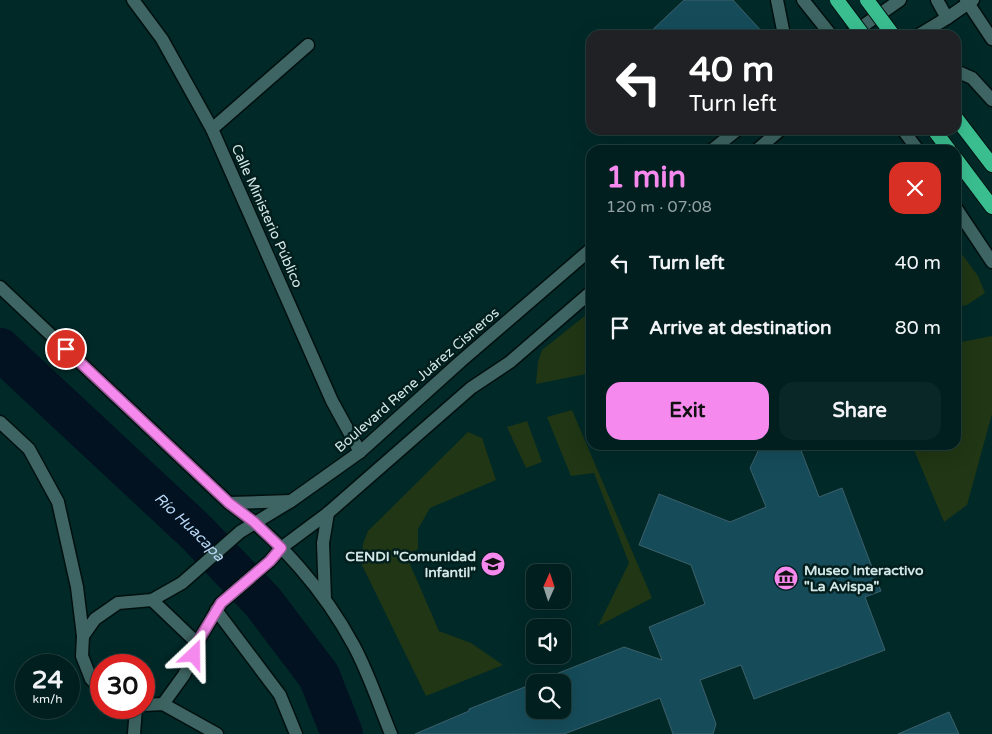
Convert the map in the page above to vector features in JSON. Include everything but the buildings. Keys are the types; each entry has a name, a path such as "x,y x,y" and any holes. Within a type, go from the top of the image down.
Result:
{"highway":[{"path":"837,0 859,30"},
{"path":"867,0 890,30"},
{"path":"961,125 992,165"},
{"path":"938,135 945,145"},
{"path":"961,166 992,207"}],"street":[{"name":"Calle Ministerio Público","path":"133,0 162,39 212,129 332,401 360,452"},
{"path":"777,0 783,30"},
{"path":"803,0 827,30"},
{"path":"857,30 900,0"},
{"path":"937,0 947,18"},
{"path":"927,30 969,1 992,40"},
{"path":"212,129 308,45"},
{"path":"961,73 972,78 992,100"},
{"path":"718,145 731,135"},
{"path":"763,145 774,135"},
{"path":"905,135 914,145"},
{"path":"961,216 992,262"},
{"name":"Boulevard Rene Juárez Cisneros","path":"84,636 95,619 118,603 152,600 182,583 240,532 291,501 360,452 461,361 586,253"},
{"path":"0,287 229,503 254,522 281,548 325,599 354,646 391,734"},
{"path":"163,704 184,675 194,655 197,643 219,607 270,561 281,548 328,513 471,388 510,362 586,296"},
{"path":"0,422 29,449 58,502 77,587 84,636 82,656 90,676"},
{"path":"229,503 291,501"},
{"path":"325,599 323,543 328,513"},
{"path":"152,600 197,643"},
{"path":"219,607 280,695 296,734"},
{"path":"155,704 163,704 217,734"},
{"path":"134,734 135,719"}],"green space":[{"path":"961,253 978,276 985,293 967,305 961,306"},
{"path":"586,315 586,374 536,384 538,362 542,350"},
{"path":"992,336 992,414 967,505 944,522 914,450 961,450 961,342"},
{"path":"572,410 586,443 586,450 589,450 652,598 598,626 629,563 594,473 571,476 547,417"},
{"path":"527,421 542,462 526,468 507,427"},
{"path":"468,432 482,438 496,480 430,508 418,529 418,549 406,555 439,631 471,643 503,665 426,696 361,563 363,544 368,531"}],"waterway":[{"name":"Río Huacapa","path":"0,349 196,532 263,602 319,676 342,734"}],"place":[{"name":"CENDI \"Comunidad Infantil\"","path":"493,564"},
{"name":"Museo Interactivo \"La Avispa\"","path":"786,578"}],"route":[{"path":"66,349 229,503 254,522 281,548 270,561 221,603 197,643 194,655"}]}
